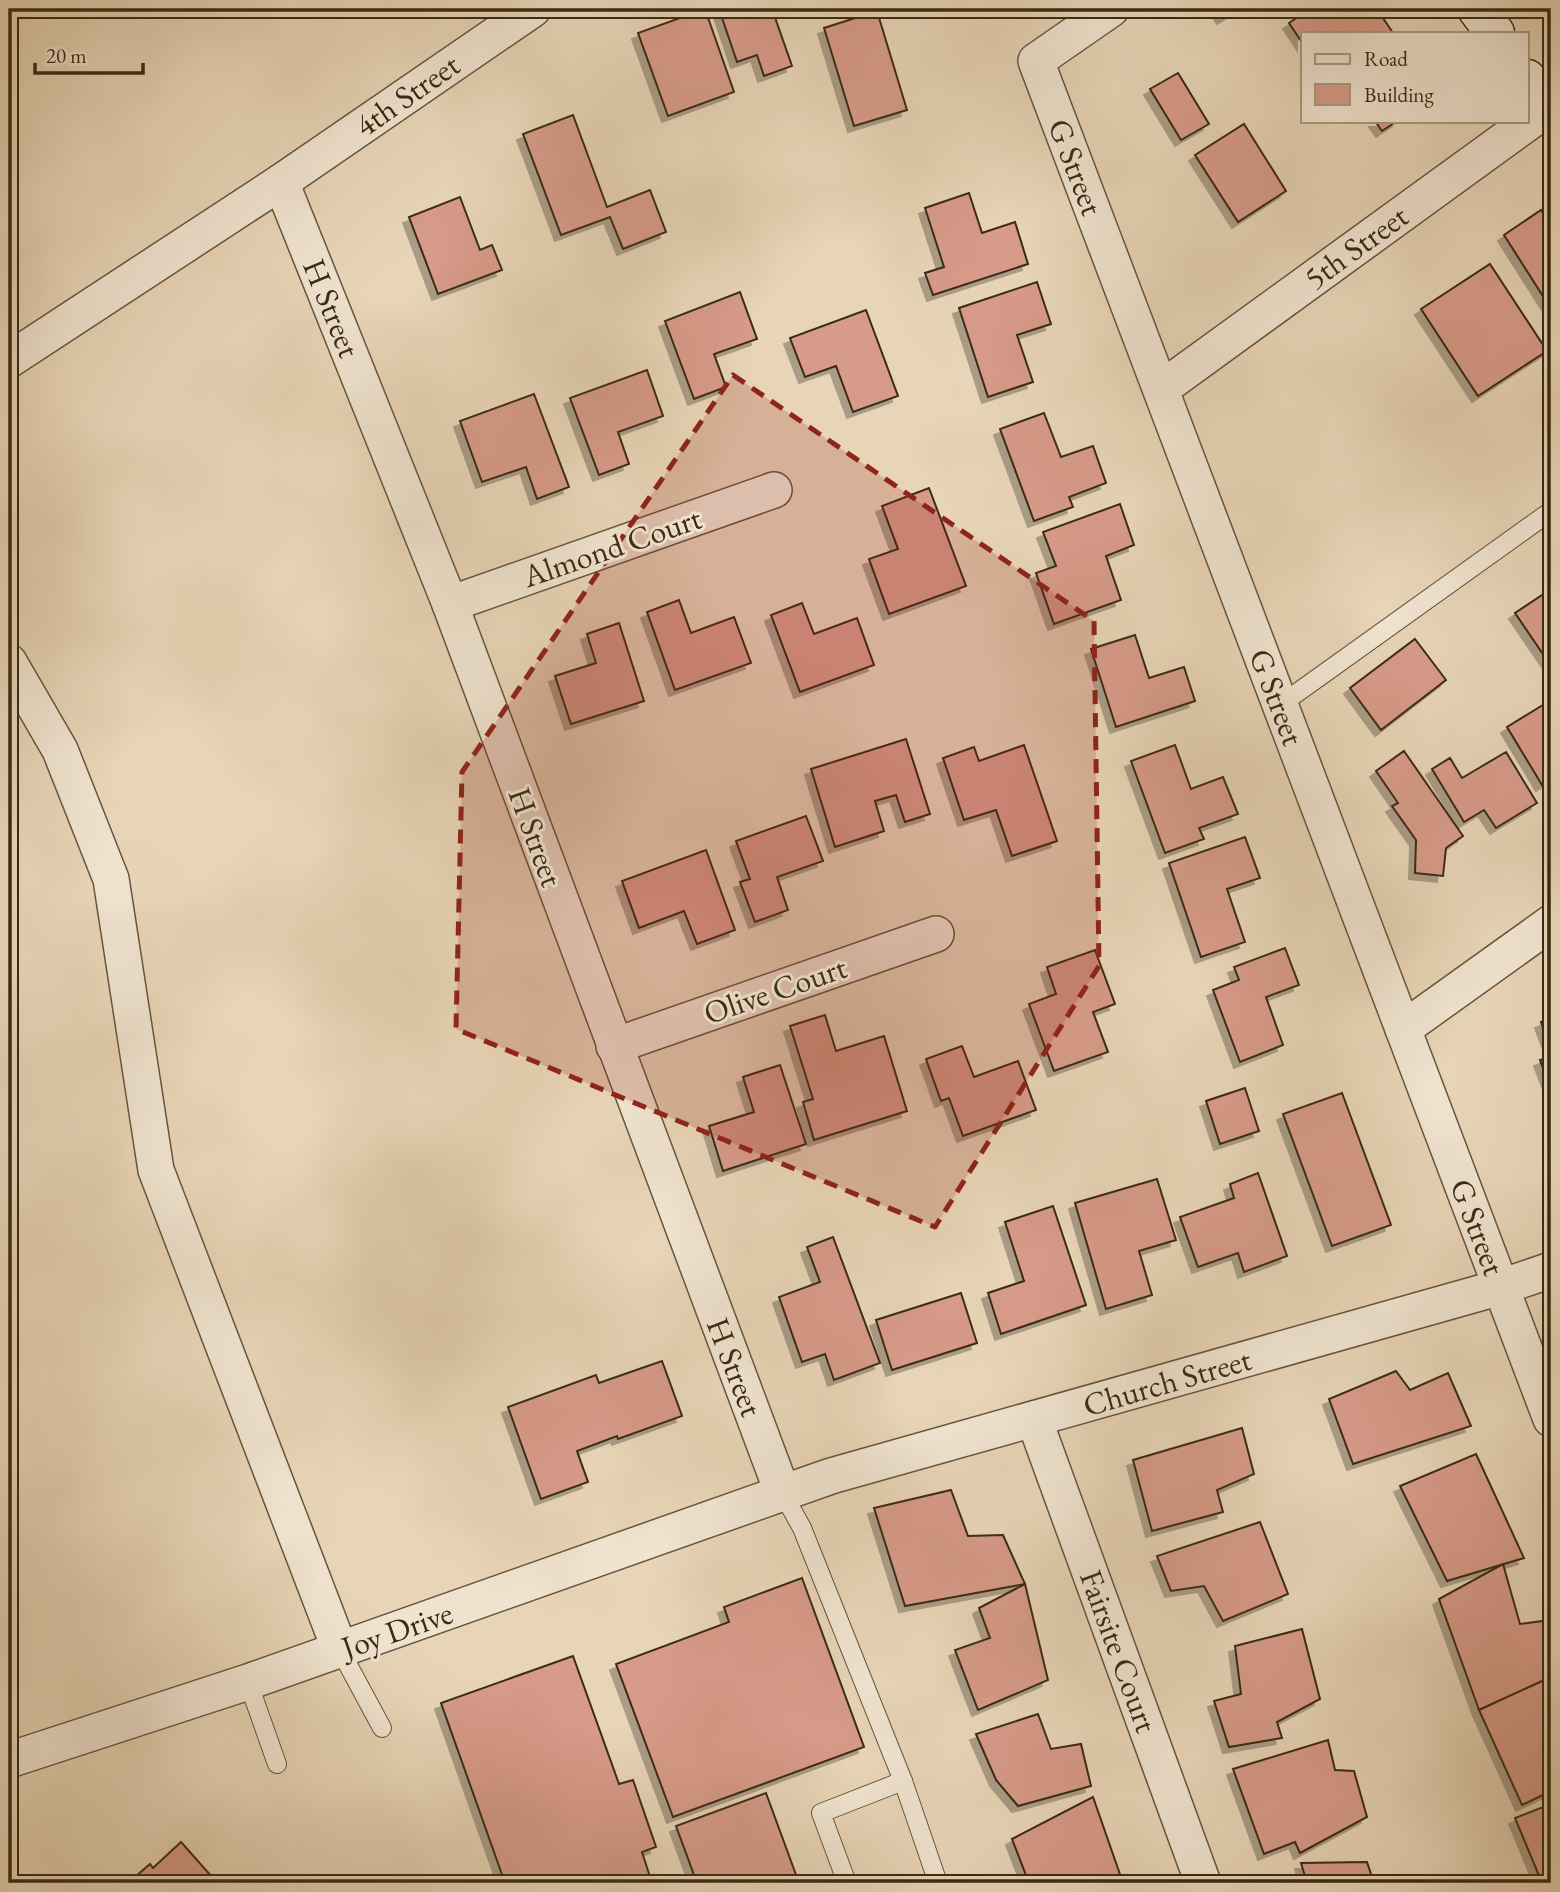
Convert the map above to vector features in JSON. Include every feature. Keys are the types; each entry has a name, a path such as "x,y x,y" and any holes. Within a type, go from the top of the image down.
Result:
{"main road":[{"path":"1477,9 1494,32"}],"street":[{"name":"4th Street","path":"9,360 282,182 533,9"},
{"name":"G Street","path":"1111,9 1036,61 1551,1419"},
{"name":"5th Street","path":"1528,114 1544,102"},
{"name":"5th Street","path":"1161,389 1517,122"},
{"name":"H Street","path":"282,182 450,604 783,1494"},
{"name":"Almond Court","path":"450,604 774,490"},
{"path":"9,662 60,750 111,879 156,1170 340,1650"},
{"path":"1403,1029 1551,923"},
{"name":"Olive Court","path":"614,1046 936,934"},
{"name":"Church Street","path":"783,1494 831,1476 1501,1287 1551,1270"},
{"name":"Fairsite Court","path":"1034,1419 1203,1883"},
{"name":"Joy Drive","path":"9,1760 248,1682 783,1494"}],"lane":[{"path":"1280,705 1551,511"},
{"path":"783,1494 802,1528 903,1781 938,1883"},
{"path":"340,1650 382,1728"},
{"path":"248,1682 277,1764"},
{"path":"847,1883 821,1813 903,1781"}],"highlighted area":[{"path":"733,375 1094,621 1099,966 935,1227 456,1029 462,772"}],"building":[{"path":"705,9 734,92 668,116 638,33"},
{"path":"719,9 772,9 792,66 764,76 757,55 737,62"},
{"path":"1217,9 1238,9 1223,18"},
{"path":"1310,9 1377,9 1392,32 1301,32 1301,41 1289,23"},
{"path":"877,11 907,110 854,126 824,28"},
{"path":"1178,73 1209,124 1181,140 1150,89"},
{"path":"573,115 607,207 650,190 666,232 623,249 610,217 561,235 523,134"},
{"path":"1376,122 1396,122 1382,131"},
{"path":"1244,124 1286,191 1238,222 1195,155"},
{"path":"969,193 982,233 1015,222 1028,264 933,295 925,273 944,267 925,208"},
{"path":"460,197 480,250 492,245 502,270 438,294 409,217"},
{"path":"1541,210 1551,226 1551,309 1504,235"},
{"path":"1490,264 1547,351 1478,396 1421,309"},
{"path":"1037,282 1051,324 1017,335 1033,382 988,397 959,308"},
{"path":"740,292 757,339 714,354 726,387 694,399 665,321"},
{"path":"866,310 898,396 853,412 836,366 805,377 790,338"},
{"path":"647,370 663,416 618,432 629,464 599,475 570,398"},
{"path":"534,394 569,487 537,499 526,467 482,482 460,421"},
{"path":"1044,413 1061,457 1093,446 1106,483 1069,497 1073,507 1034,521 1000,429"},
{"path":"929,488 966,586 889,614 869,559 898,549 882,506"},
{"path":"1120,504 1134,545 1106,556 1121,600 1054,624 1036,573 1056,566 1043,532"},
{"path":"1551,589 1551,666 1515,613"},
{"path":"679,600 691,633 734,617 751,663 675,690 647,612"},
{"path":"802,603 814,634 857,618 874,665 800,692 771,615"},
{"path":"619,623 644,701 571,724 555,676 596,663 587,634"},
{"path":"1135,635 1149,678 1184,667 1195,701 1116,727 1091,649"},
{"path":"1415,639 1446,680 1381,730 1350,688"},
{"path":"1551,700 1551,779 1542,785 1507,727"},
{"path":"906,739 930,814 905,822 896,795 875,801 884,831 835,847 811,769"},
{"path":"1024,745 1057,841 1012,856 996,810 964,820 943,758 974,747 979,761"},
{"path":"1175,745 1191,789 1223,777 1238,814 1199,828 1204,839 1165,853 1131,761"},
{"path":"1404,751 1463,836 1446,848 1443,876 1415,873 1416,840 1392,806 1398,803 1376,771"},
{"path":"1506,752 1537,803 1496,828 1484,810 1464,822 1432,769 1450,758 1462,778"},
{"path":"806,816 823,861 777,877 788,910 755,922 740,882 750,879 736,841"},
{"path":"1245,837 1260,878 1227,889 1245,942 1201,957 1169,863"},
{"path":"706,850 735,930 697,944 684,911 639,928 622,881"},
{"path":"1285,948 1299,985 1266,997 1283,1045 1240,1062 1213,990 1239,980 1234,967"},
{"path":"1095,950 1115,1004 1093,1012 1108,1052 1054,1071 1029,1004 1056,994 1047,967"},
{"path":"825,1015 836,1051 884,1036 907,1111 814,1140 803,1102 813,1099 790,1026"},
{"path":"1551,1018 1551,1049 1541,1022"},
{"path":"962,1046 974,1077 1018,1061 1036,1110 963,1136 949,1098 941,1101 926,1059"},
{"path":"1551,1056 1551,1089 1540,1060"},
{"path":"780,1065 806,1144 723,1171 709,1126 754,1112 743,1077"},
{"path":"1245,1088 1259,1131 1220,1144 1206,1101"},
{"path":"1342,1093 1391,1225 1332,1246 1283,1114"},
{"path":"1258,1173 1287,1256 1244,1272 1238,1253 1198,1267 1180,1217 1234,1198 1230,1184"},
{"path":"1157,1179 1176,1240 1139,1251 1152,1295 1106,1309 1075,1203"},
{"path":"1053,1206 1086,1305 1001,1334 988,1293 1024,1281 1005,1222"},
{"path":"833,1237 880,1363 834,1380 825,1354 802,1362 779,1297 820,1282 807,1247"},
{"path":"961,1293 977,1343 892,1370 876,1320"},
{"path":"662,1361 682,1416 577,1451 588,1482 541,1499 508,1407 596,1375 599,1383"},
{"path":"1396,1371 1410,1390 1448,1373 1471,1426 1353,1464 1329,1399"},
{"path":"1242,1428 1254,1474 1217,1490 1223,1512 1152,1531 1133,1460"},
{"path":"1476,1454 1524,1558 1447,1581 1400,1486"},
{"path":"951,1490 968,1536 1003,1535 1025,1584 905,1606 874,1508"},
{"path":"1260,1522 1288,1594 1223,1621 1204,1586 1171,1591 1157,1556"},
{"path":"1503,1564 1520,1624 1550,1620 1551,1677 1479,1710 1439,1599"},
{"path":"802,1578 864,1747 673,1817 616,1664 729,1622 724,1607"},
{"path":"1025,1584 1048,1680 978,1710 955,1650 990,1638 979,1608"},
{"path":"1302,1629 1320,1699 1277,1722 1282,1738 1229,1747 1214,1701 1241,1694 1235,1646"},
{"path":"573,1656 619,1784 633,1780 656,1847 642,1852 652,1883 505,1883 441,1703"},
{"path":"1551,1677 1551,1791 1522,1805 1479,1710"},
{"path":"1038,1714 1051,1749 1081,1744 1091,1786 1018,1806 996,1780 976,1734"},
{"path":"1328,1740 1335,1770 1354,1771 1367,1817 1300,1853 1295,1842 1264,1854 1233,1769"},
{"path":"766,1793 799,1883 697,1883 676,1826"},
{"path":"1093,1797 1123,1883 1029,1883 1012,1839"},
{"path":"1551,1804 1551,1883 1542,1883 1515,1818"},
{"path":"181,1842 213,1878 206,1883 128,1883 150,1864 153,1868"},
{"path":"1367,1862 1374,1883 1307,1883 1301,1863"}]}
